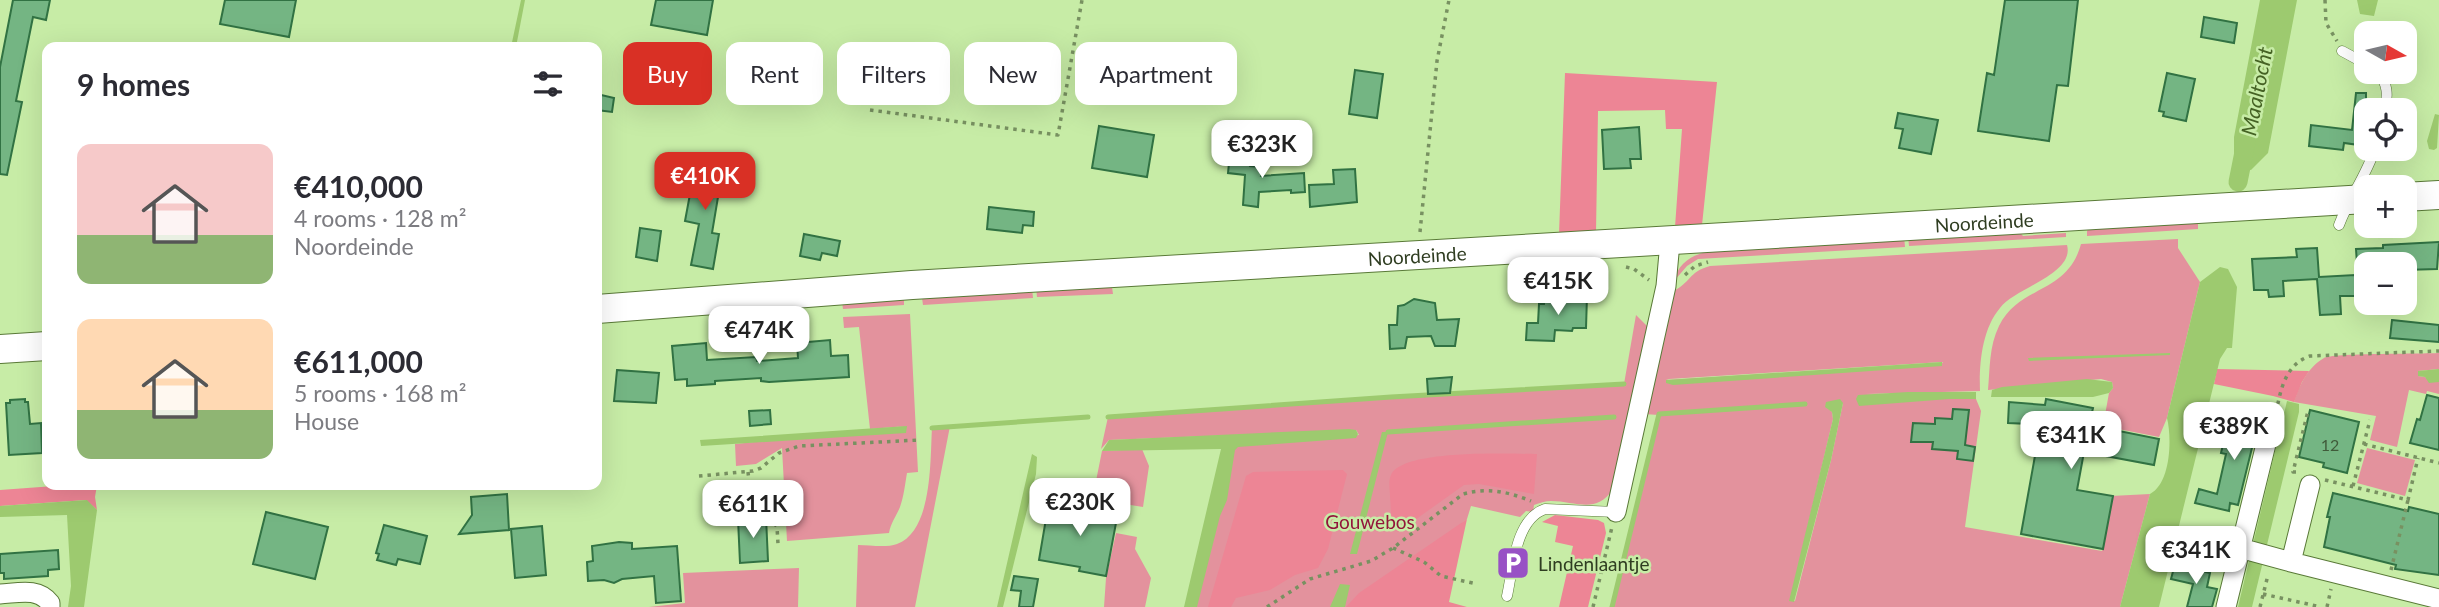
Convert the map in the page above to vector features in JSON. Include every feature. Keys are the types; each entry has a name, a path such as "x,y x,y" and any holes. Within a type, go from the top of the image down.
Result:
{"main road":[{"path":"2417,196 2439,195"},
{"name":"Noordeinde","path":"602,309 912,285 1420,255 2351,208"},
{"path":"0,349 42,346"}],"street":[{"path":"1616,512 1664,299 1670,242"},
{"path":"2264,555 2266,444"},
{"path":"2226,607 2264,555 2311,480"},
{"path":"2264,555 2439,598"},
{"path":"0,594 33,592 44,595 50,607"}],"lane":[{"path":"2342,51 2354,58"},
{"path":"2351,208 2370,161"},
{"path":"1507,596 1525,526 1536,512 1545,509 1616,512"}],"path":[{"path":"870,110 1058,135 1082,0"},
{"path":"1420,255 1437,61 1449,0"},
{"path":"2325,0 2326,23 2342,51"},
{"path":"2266,444 2288,371 2301,359 2310,356 2439,351"},
{"path":"2308,411 2293,471 2311,480 2353,486 2408,500"},
{"path":"2353,486 2370,420"},
{"path":"699,476 748,472 761,468 779,453 799,446 920,440"},
{"path":"2364,444 2439,463"},
{"path":"2387,586 2418,458"},
{"path":"748,472 750,490 777,527 778,544"},
{"path":"1267,607 1310,579 1371,561 1393,548 1463,494 1475,491 1509,493 1545,509"},
{"path":"1592,607 1616,512"},
{"path":"1393,548 1424,562 1441,576 1477,584"},
{"path":"2260,607 2264,555"},
{"path":"2263,594 2321,607"}],"green space":[{"path":"2198,223 2198,229 2087,236 2092,225"},
{"path":"2017,229 2023,236 2066,233 2066,237 1909,246 1908,236"},
{"path":"1904,236 1905,247 1698,259 1687,266 1674,281 1678,270 1686,262 1706,252"},
{"path":"2178,239 2178,248 2200,282 2167,418 2159,437 2103,426 2109,393 2113,388 2112,382 2101,379 1988,390 1992,350 1999,326 2019,303 2065,272 2081,244"},
{"path":"2067,245 2067,255 2062,264 2008,301 1994,316 1985,336 1980,391 1866,394 1976,399 1981,411 1965,527 2102,551 2111,496 2150,494 2120,607 1612,607 1659,415 1644,414 1673,291 1697,271 1710,266","holes":["1943,363 1666,380 1669,379","1843,403 1795,601 1790,601 1833,419 1829,408"]},
{"path":"1107,282 1112,287 1113,294 1037,297 1036,287"},
{"path":"1032,288 1033,298 923,305 922,298"},
{"path":"899,295 904,300 904,305 843,309 842,302"},
{"path":"910,314 918,472 907,473 901,503 889,533 787,541 782,448 756,464 736,466 735,444 907,426 870,429 859,327 844,328 843,317"},
{"name":"Gouwebos","path":"1636,315 1653,332 1613,489 1600,502 1585,505 1547,501 1534,505 1533,512 1526,511 1520,517 1471,506 1467,519 1462,523 1442,607 1190,607 1234,443 1359,435 1356,430 1109,440 1101,449 1108,417 1624,384"},
{"path":"2439,353 2439,369 2418,371 2418,376 2425,377 2430,382 2439,382 2439,394 2409,390 2397,447 2370,440 2376,416 2294,402 2309,372 2324,358 2359,354"},
{"path":"950,426 915,607 856,607 858,545 893,545 909,537 917,525 927,493 932,428"},
{"path":"2367,448 2415,460 2405,496 2357,483"},
{"path":"1142,449 1149,466 1143,507 1093,496 1102,451"},
{"path":"1116,533 1137,537 1135,549 1151,578 1145,607 1104,607 1106,578"},
{"path":"799,568 798,607 649,607 685,603 683,573"}],"shaded area":[{"path":"1565,73 1717,82 1702,225 1675,227 1682,129 1666,129 1665,110 1598,111 1596,232 1559,234"},
{"path":"2217,369 2309,371 2294,402 2214,384"},
{"path":"1537,454 1534,494 1479,484 1464,485 1398,532 1395,528 1391,515 1389,483 1391,475 1400,467 1435,457"},
{"path":"1343,470 1347,474 1328,549 1318,568 1295,575 1270,590 1236,598 1231,607 1208,607 1246,476 1253,472"},
{"path":"42,487 42,490 96,490 97,510 86,500 0,506 0,490"},
{"path":"1555,515 1604,523 1606,533 1588,607 1559,607 1573,546 1555,542 1558,526 1542,522"},
{"path":"1467,519 1449,602 1467,607 1346,607 1359,593"}],"water":[{"path":"521,0 525,0 517,42 512,42"},
{"path":"2260,0 2297,0 2268,153 2251,170 2240,168 2234,156 2234,137"},
{"path":"2357,0 2378,0 2374,16 2360,14"},
{"path":"2435,114 2439,115 2437,148 2434,150 2429,149 2427,141"},
{"path":"2220,267 2228,269 2237,287 2232,348 2227,348 2220,359 2159,607 2120,607 2150,494 2157,488 2166,470 2169,448 2167,418 2200,282"},
{"path":"2170,353 2029,361 2028,358"},
{"path":"1942,362 1942,366 1673,385 1666,383 1666,380"},
{"path":"2439,369 2439,382 2429,383 2425,377 2418,376 2418,371"},
{"path":"2087,379 2112,382 2113,388 2109,393 2093,397 1991,397 1992,390 2002,387"},
{"path":"1976,392 1976,399 1859,406 1856,399 1858,395"},
{"path":"1840,399 1843,403 1831,460 1794,602 1789,601 1833,419 1832,412 1825,407 1826,402"},
{"path":"2287,401 2299,404 2299,412 2252,607 2238,607"},
{"path":"907,426 906,433 701,446 700,440"},
{"path":"1356,430 1356,438 1238,447 1235,450 1227,500 1220,516 1197,607 1184,607 1221,449 1102,451 1109,440"},
{"path":"1382,432 1388,432 1357,554 1350,554"},
{"path":"1032,454 1037,457 1036,474 1003,607 997,607"},
{"path":"87,500 97,510 84,607 68,607 71,586 67,515 0,517 0,506"},
{"path":"1340,584 1350,585 1345,607 1330,607"}],"building":[{"path":"13,0 50,0 46,20 33,17 16,101 22,102 7,175 0,174 0,67"},
{"path":"225,0 296,0 289,37 220,24"},
{"path":"656,0 713,0 707,35 651,25"},
{"path":"2005,0 2078,0 2068,86 2057,85 2049,141 1978,131 1987,73 1994,75"},
{"path":"2204,17 2237,23 2234,43 2201,37"},
{"path":"1355,70 1383,74 1377,118 1349,114"},
{"path":"2167,73 2195,79 2186,121 2163,116 2164,112 2159,111"},
{"path":"2356,93 2366,93 2366,98 2355,98"},
{"path":"602,95 614,98 612,112 602,111"},
{"path":"2354,112 2354,144 2344,143 2343,150 2309,146 2311,125 2352,130"},
{"path":"1898,113 1938,120 1931,154 1899,148 1903,129 1895,128"},
{"path":"1099,126 1154,135 1147,177 1092,168"},
{"path":"1639,127 1641,159 1630,159 1631,168 1604,169 1602,130"},
{"path":"1230,153 1251,155 1250,166 1262,167 1261,176 1304,173 1305,192 1259,192 1258,207 1243,205 1245,175 1228,173"},
{"path":"696,162 723,167 712,233 719,234 713,269 691,265 699,224 685,221"},
{"path":"1355,169 1357,202 1310,207 1309,185 1334,184 1333,170"},
{"path":"989,207 1034,212 1033,226 1023,225 1022,233 987,229"},
{"path":"640,228 661,231 657,261 636,257"},
{"path":"804,234 840,241 837,256 822,253 820,260 800,256"},
{"path":"2439,242 2437,269 2417,270 2417,252 2356,252 2356,249 2383,248 2383,245"},
{"path":"2317,248 2319,277 2354,275 2354,296 2340,296 2341,314 2320,315 2317,279 2283,281 2284,296 2269,297 2268,290 2254,290 2252,259 2297,257 2296,249"},
{"path":"1544,294 1587,296 1586,328 1555,330 1554,341 1526,340 1527,323 1538,323 1539,304 1544,304"},
{"path":"1414,299 1435,303 1437,320 1459,319 1455,346 1435,346 1431,336 1407,337 1405,348 1390,349 1389,325 1397,325 1398,306"},
{"path":"2392,320 2439,325 2439,342 2390,338"},
{"path":"830,340 831,356 848,355 849,377 769,382 761,381 761,378 687,386 687,379 675,380 672,346 706,343 707,360 756,357 757,361 798,358 797,343"},
{"path":"617,370 659,373 656,403 614,401"},
{"path":"1452,377 1450,393 1428,394 1427,379"},
{"path":"2427,395 2439,398 2439,450 2410,443"},
{"path":"25,399 25,402 28,402 30,424 41,423 42,453 9,455 6,403 10,403 10,400"},
{"path":"2046,399 2093,408 2089,425 2159,439 2154,465 2084,452 2077,490 2113,496 2103,549 2021,534 2038,439 2028,437 2030,424 2008,423 2009,402 2045,405"},
{"path":"2239,406 2261,411 2238,505 2230,503 2229,511 2195,503 2199,489 2217,494 2226,454 2221,453 2225,436 2231,437"},
{"path":"1953,409 1969,410 1965,445 1975,447 1973,461 1957,459 1958,451 1932,449 1933,442 1911,442 1913,423 1935,424 1935,418 1952,419"},
{"path":"770,410 771,424 750,426 749,411"},
{"path":"2310,410 2359,422 2347,473 2323,467 2324,463 2299,457"},
{"path":"2333,493 2408,511 2409,507 2439,514 2439,575 2395,569 2396,565 2324,547"},
{"path":"507,494 509,530 459,534 472,515 471,497"},
{"path":"1092,502 1119,507 1106,576 1079,571 1080,567 1039,560 1048,507 1090,514"},
{"path":"266,512 328,527 315,579 253,564"},
{"path":"766,517 768,561 740,563 738,519"},
{"path":"384,525 427,536 420,564 398,559 396,565 377,560 379,554 376,553"},
{"path":"542,526 546,575 515,578 511,529"},
{"path":"632,543 632,549 677,546 681,601 656,603 654,576 622,579 614,583 604,580 588,581 587,562 593,561 592,546"},
{"path":"58,550 59,569 48,570 48,576 4,579 4,573 0,573 0,554"},
{"path":"2175,564 2210,573 2207,587 2217,589 2212,607 2187,607 2193,584 2171,579"},
{"path":"1014,576 1038,579 1033,607 1019,607 1021,591 1011,590"}],"waterway":[{"name":"Maaltocht","path":"2238,182 2246,142"},
{"path":"1108,417 1624,384"},
{"path":"1612,607 1659,414 1805,404"},
{"path":"932,428 1088,417"},
{"path":"1388,432 1614,417"}],"place":[{"name":"Lindenlaantje","path":"1513,563"}]}
